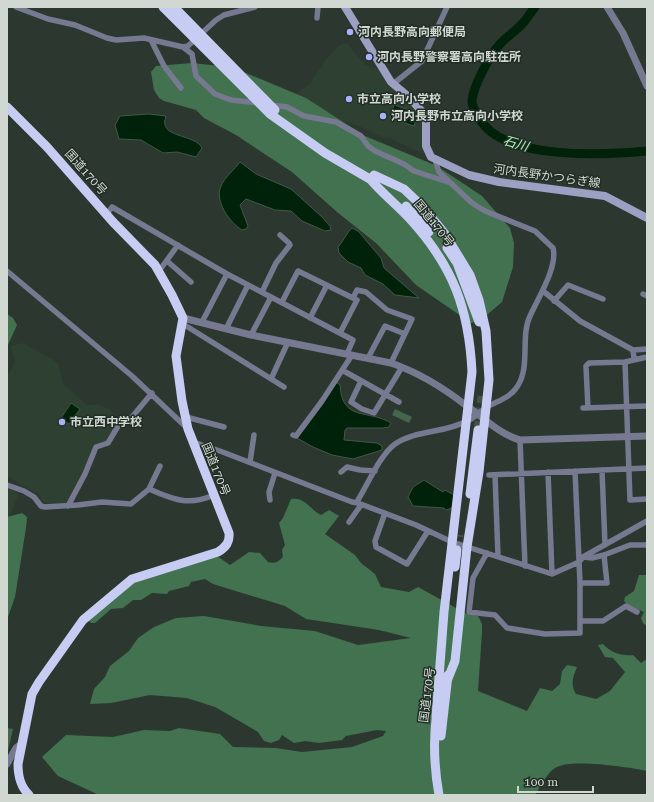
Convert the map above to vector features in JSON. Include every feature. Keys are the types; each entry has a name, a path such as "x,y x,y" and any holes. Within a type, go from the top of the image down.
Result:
{"highway":[{"name":"国道170号","path":"163,7 197,36 270,105 296,127 373,177 416,216 435,240 451,266 462,291 474,329 479,396"},
{"name":"国道170号","path":"174,7 197,36 258,103 293,132 325,153 373,177"},
{"name":"国道170号","path":"7,107 47,146 159,272 183,321 176,356 188,429 229,533 227,544 218,552 132,579 92,611 75,630 32,694 21,744 18,775 24,790 29,795"},
{"path":"373,177 430,243 447,268 458,293 466,320 471,349 472,372 469,407 472,427 462,536"},
{"path":"373,177 404,189 424,208 445,234 470,275 484,315 488,342 489,380 487,407 481,416 479,472 460,547"},
{"path":"460,547 472,427"},
{"name":"国道170号","path":"445,795 441,775 440,746 447,681 455,661 460,547"},
{"name":"国道170号","path":"439,795 434,746 439,654 460,547"}],"main road":[{"path":"344,7 381,68 394,84 409,97 426,116 426,146 428,153 435,160"},
{"name":"河内長野かつらぎ線","path":"435,160 469,175 499,182 605,196 647,218"}],"street":[{"path":"16,7 48,19 75,25 107,38 116,40 144,38 183,47 192,54 196,76 215,94 231,100 258,103"},
{"path":"183,47 188,46 197,36 224,15 255,7"},
{"path":"317,18 318,7"},
{"path":"394,84 422,61 448,7"},
{"path":"607,7 616,20 647,86"},
{"path":"151,40 164,66 181,88"},
{"path":"270,105 287,107 304,116 336,122 361,136 368,146 375,151 404,164 414,172 449,182"},
{"path":"435,160 439,172 472,203 499,217 529,228 548,242 552,248 553,259 543,291 528,320 521,382 507,397 487,407"},
{"path":"107,214 112,207 227,274 353,340 342,370 308,421 296,436 293,435"},
{"path":"262,292 276,264 290,245 280,235"},
{"path":"159,272 178,245"},
{"path":"167,261 191,282"},
{"path":"7,271 152,393 188,429"},
{"path":"282,302 298,271 357,300 340,333"},
{"path":"202,322 227,274"},
{"path":"226,328 248,285"},
{"path":"310,318 327,285"},
{"path":"554,301 568,285 603,300"},
{"path":"353,298 357,290 364,291 387,310 412,320 391,363"},
{"path":"543,291 580,321 633,350 647,349"},
{"path":"251,335 271,297"},
{"path":"183,321 202,322 251,335 391,363 436,383 505,434 520,440 647,436"},
{"path":"183,321 284,388"},
{"path":"368,358 385,326 404,334"},
{"path":"271,379 288,342"},
{"path":"633,350 634,359"},
{"path":"647,357 624,362 589,363 586,366 585,408 627,408 647,406"},
{"path":"624,362 630,500 647,499"},
{"path":"361,381 351,402 374,414 402,367"},
{"path":"342,370 399,402"},
{"path":"68,506 85,474 96,447 108,443 120,421 132,417 152,393"},
{"path":"349,522 360,504 358,500 375,471 386,454 401,441 472,427 481,416"},
{"path":"186,417 224,427"},
{"path":"250,462 254,436"},
{"path":"520,440 525,566"},
{"path":"193,442 385,513 428,531 460,547 498,556 552,574 647,521"},
{"path":"7,485 30,494 41,506 68,506 102,502 131,504 149,490 160,466"},
{"path":"341,472 347,467 375,471"},
{"path":"498,556 492,475 647,468"},
{"path":"602,470 605,545"},
{"path":"487,553 473,578 469,612 495,615 507,628 545,634 580,633 581,559 575,471"},
{"path":"548,472 552,574"},
{"path":"270,500 269,492 275,473"},
{"path":"149,490 178,500 192,502 200,501 214,495"},
{"path":"385,513 374,544 379,550 407,564 428,531"},
{"path":"581,559 604,555 630,545 647,545"},
{"path":"580,583 607,582 604,555"},
{"path":"580,621 603,621 626,606 637,612"},
{"path":"7,764 16,748 21,744"}],"shaded area":[{"name":"市立高向小学校","path":"347,43 365,65 379,70 386,81 387,86 393,88 417,109 423,119 424,154 361,127 326,116 293,96 310,84 326,59 341,44"},
{"path":"192,63 220,66 246,73 306,98 365,136 437,166 482,196 510,228 514,243 513,267 502,302 481,320 471,323 416,285 376,243 337,212 292,172 236,135 204,118 196,110 164,101 159,98 154,90 151,72 156,66"},
{"path":"394,105 418,113 414,126 390,118"},
{"path":"149,114 166,116 165,123 167,129 198,143 202,148 196,157 177,152 163,153 141,140 119,139 115,125 120,116"},
{"path":"240,162 256,174 291,189 322,217 330,226 331,230 325,231 302,221 291,211 275,210 246,199 240,205 248,226 246,229 242,230 237,227 224,211 221,205 219,192 225,180"},
{"path":"352,228 358,231 381,258 384,268 419,298 395,295 383,284 365,275 361,268 348,262 339,253 338,247"},
{"path":"7,314 13,318 17,325 7,347"},
{"name":"市立西中学校","path":"23,343 58,363 63,384 87,405 99,405 110,409 117,418 116,426 107,441 94,445 82,476 69,502 65,504 51,505 42,501 38,494 7,476 7,377 15,362 11,346"},
{"path":"336,382 340,385 342,397 346,405 351,410 374,416 391,423 389,427 383,428 347,428 345,430 344,440 377,443 382,446 382,450 353,459 332,455 297,438"},
{"path":"71,403 80,409 69,424 61,418"},
{"path":"395,409 412,417 409,423 392,415"},
{"path":"424,480 443,492 445,490 454,495 452,508 446,510 444,508 413,506 408,497 413,487"},
{"path":"7,489 19,493 7,522"},
{"path":"291,499 304,502 321,515 329,510 339,516 325,534 355,555 361,563 375,574 381,587 409,592 418,587 467,614 478,616 482,624 482,632 478,691 527,711 540,688 552,691 560,684 562,671 567,665 577,667 573,677 573,687 576,694 596,699 610,691 625,672 613,658 605,657 598,645 603,644 609,650 616,653 633,655 641,663 645,660 647,661 647,771 600,764 562,765 549,773 535,795 99,795 58,776 42,757 66,735 113,737 144,730 170,731 179,728 220,734 233,747 276,748 302,752 352,747 383,736 386,731 377,730 346,736 342,740 319,743 305,741 294,743 282,735 279,740 271,743 264,741 258,732 215,707 187,698 150,695 111,703 90,704 94,689 105,677 110,666 129,651 138,638 154,627 176,618 204,616 261,626 315,631 358,645 411,638 379,630 306,619 285,606 213,584 205,579 191,582 189,586 169,591 167,594 152,593 141,600 133,600 123,608 111,609 95,623 91,623 88,620 132,583 217,556 230,565 249,552 260,553 268,562 275,563 283,557 282,550 285,545 279,523 283,518"},
{"path":"22,513 27,517 26,528 15,597 7,620 7,517"},
{"path":"639,575 647,575 647,626 643,623 641,618 644,612 628,605 624,601 625,597 634,591"},
{"path":"7,728 13,729 7,755"}],"waterway":[{"name":"石川","path":"535,7 520,27 500,44 483,71 475,87 472,101 473,108 479,118 491,132 509,142 531,148 581,154 647,151"}],"tunnel":[{"path":"478,430 482,396"},
{"path":"457,550 459,535"}],"place":[{"name":"河内長野高向郵便局","path":"350,32"},
{"name":"河内長野警察署高向駐在所","path":"369,57"},
{"name":"市立高向小学校","path":"349,99"},
{"name":"河内長野市立高向小学校","path":"383,116"},
{"name":"市立西中学校","path":"62,422"}]}
